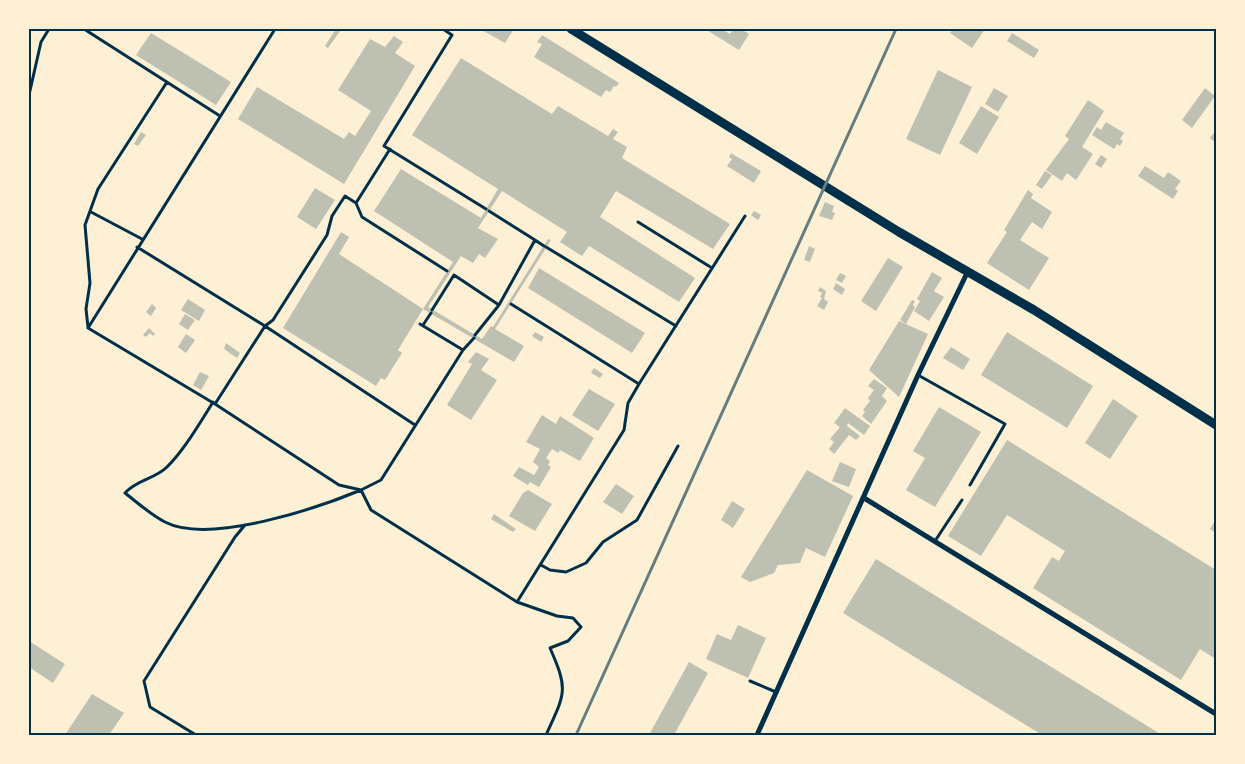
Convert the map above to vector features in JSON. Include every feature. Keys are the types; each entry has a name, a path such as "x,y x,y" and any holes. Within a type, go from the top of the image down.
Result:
{"main road":[{"path":"571,29 899,232 969,270 1216,425"}],"street":[{"path":"757,735 918,375 969,270"},
{"path":"864,498 1216,714"}],"lane":[{"path":"29,95 41,42 49,29"},
{"path":"84,29 220,116"},
{"path":"88,328 274,29"},
{"path":"443,29 452,34 384,146 676,326"},
{"path":"88,328 86,309 90,283 85,225 98,189 167,82"},
{"path":"356,203 390,150"},
{"path":"499,305 362,217 356,203 345,196 332,216 327,236 273,320 265,326 214,403 167,467 151,478 130,487 125,493 166,523 183,527 211,529 246,525 325,506 381,480 463,350 499,305 535,240"},
{"path":"91,212 142,240"},
{"path":"518,602 624,430 628,404 639,384 745,216"},
{"path":"638,222 712,268"},
{"path":"137,247 265,326 416,425"},
{"path":"450,273 432,311 421,325 463,350"},
{"path":"502,298 639,384"},
{"path":"88,328 214,403 339,484 361,490 371,510 518,602 557,616 573,618 581,627 568,641 550,648 564,686 561,702 546,735"},
{"path":"918,375 1005,424 970,485"},
{"path":"541,565 550,570 566,572 586,563 603,542 637,520 678,446"},
{"path":"934,542 962,500"},
{"path":"196,735 150,707 144,681 235,537 246,525"},
{"path":"750,681 776,692"}],"building":[{"path":"336,29 340,31 328,48 325,46"},
{"path":"480,29 514,29 505,43"},
{"path":"705,29 722,29 730,34 733,29 741,29 749,34 739,50"},
{"path":"953,29 985,29 972,48 950,33"},
{"path":"151,33 231,82 216,105 136,55"},
{"path":"1012,33 1039,50 1034,58 1007,41"},
{"path":"542,35 619,83 610,92 606,90 601,97 534,57 542,44 537,42"},
{"path":"394,36 403,42 395,53 415,66 344,184 238,119 257,87 344,139 349,132 355,136 371,111 338,90 370,39 385,47"},
{"path":"461,58 552,114 558,106 608,136 613,129 618,132 613,139 627,147 622,158 730,224 713,249 616,191 600,217 695,278 679,302 589,246 582,256 560,242 567,232 502,191 478,228 498,239 485,258 479,254 473,263 461,256 428,307 482,339 491,326 493,327 548,239 551,240 495,329 524,346 514,362 423,309 453,262 374,211 401,169 481,218 498,189 412,135"},
{"path":"938,70 972,87 940,155 906,139"},
{"path":"994,88 1008,96 998,112 985,104"},
{"path":"1205,88 1215,96 1192,128 1182,120"},
{"path":"1088,100 1104,111 1082,147 1093,154 1076,180 1067,173 1062,181 1046,170 1069,139 1065,136"},
{"path":"981,106 999,117 977,154 959,143"},
{"path":"1106,122 1124,133 1120,139 1123,141 1120,146 1117,144 1114,149 1092,135 1097,127 1101,130"},
{"path":"1216,130 1216,143 1210,138"},
{"path":"141,132 146,135 138,146 134,144"},
{"path":"731,153 761,171 754,183 727,166 732,159 729,157"},
{"path":"1101,155 1107,159 1101,168 1095,164"},
{"path":"1145,166 1164,178 1168,172 1181,181 1175,189 1178,191 1173,199 1138,176"},
{"path":"1045,171 1052,175 1042,189 1036,185"},
{"path":"315,188 335,200 316,229 297,217"},
{"path":"1028,190 1033,194 1031,198 1052,212 1042,229 1032,222 1020,240 1049,258 1029,290 987,263 1007,232 1004,230"},
{"path":"825,202 834,206 832,212 835,213 832,220 819,216"},
{"path":"754,211 761,215 758,220 751,215"},
{"path":"341,232 349,237 339,254 423,309 398,350 402,353 385,380 381,378 376,386 283,328"},
{"path":"809,246 815,249 810,262 804,260"},
{"path":"888,258 903,267 876,311 861,301"},
{"path":"539,268 645,333 632,353 528,288"},
{"path":"932,272 942,278 934,291 944,297 929,321 914,311 920,301 917,299"},
{"path":"840,273 846,276 842,283 836,280"},
{"path":"836,283 845,289 842,295 833,289"},
{"path":"820,287 826,291 824,299 828,302 824,310 817,306 822,298 820,297 822,293 818,291"},
{"path":"188,299 205,310 199,321 181,310"},
{"path":"912,300 915,301 913,305 915,307 906,324 900,320"},
{"path":"152,304 156,308 151,316 146,312"},
{"path":"185,314 195,320 188,330 179,324"},
{"path":"899,321 928,334 899,397 869,370"},
{"path":"149,328 155,334 153,336 150,333 146,337 143,335"},
{"path":"535,332 544,337 541,342 532,336"},
{"path":"1007,332 1093,386 1067,428 981,375"},
{"path":"186,334 195,340 186,353 178,347"},
{"path":"226,343 240,353 237,358 224,349"},
{"path":"951,347 970,359 963,370 943,358"},
{"path":"476,352 489,359 481,370 497,380 471,420 447,405 472,364 468,362"},
{"path":"594,368 603,374 600,378 591,373"},
{"path":"200,372 209,376 201,390 193,385"},
{"path":"874,379 887,388 882,396 887,401 871,424 862,416 865,412 863,410 870,401 868,398 874,390 868,386"},
{"path":"589,389 615,404 598,431 572,415"},
{"path":"1113,399 1138,416 1110,459 1085,443"},
{"path":"939,407 981,432 935,507 906,490 925,458 913,451"},
{"path":"845,408 870,426 864,435 848,423 847,426 860,436 856,440 849,435 834,454 829,449 834,442 830,439 840,427 834,423"},
{"path":"542,415 556,424 560,416 594,438 580,461 560,450 558,453 552,449 546,458 550,461 548,465 551,467 539,487 530,482 528,485 513,476 519,467 534,475 539,467 533,462 540,449 526,442"},
{"path":"1007,440 1216,570 1216,654 1214,658 1200,649 1181,680 1033,588 1052,557 1059,561 1065,551 1007,515 981,556 948,536"},
{"path":"840,462 856,469 849,487 832,481"},
{"path":"807,470 853,496 825,557 806,548 800,563 778,565 774,573 750,582 741,577"},
{"path":"616,484 634,496 622,514 603,502"},
{"path":"528,490 552,504 535,531 509,516 523,493"},
{"path":"732,501 745,509 733,528 721,520"},
{"path":"494,514 516,529 513,532 491,519"},
{"path":"1216,519 1216,533 1210,529"},
{"path":"876,559 1162,735 1042,735 843,613"},
{"path":"738,625 766,638 748,678 706,659 717,634 731,640"},
{"path":"29,641 65,664 53,683 29,667"},
{"path":"689,662 708,673 674,735 649,735"},
{"path":"92,694 124,713 109,735 65,735"}],"railway":[{"path":"576,735 896,29"}]}
